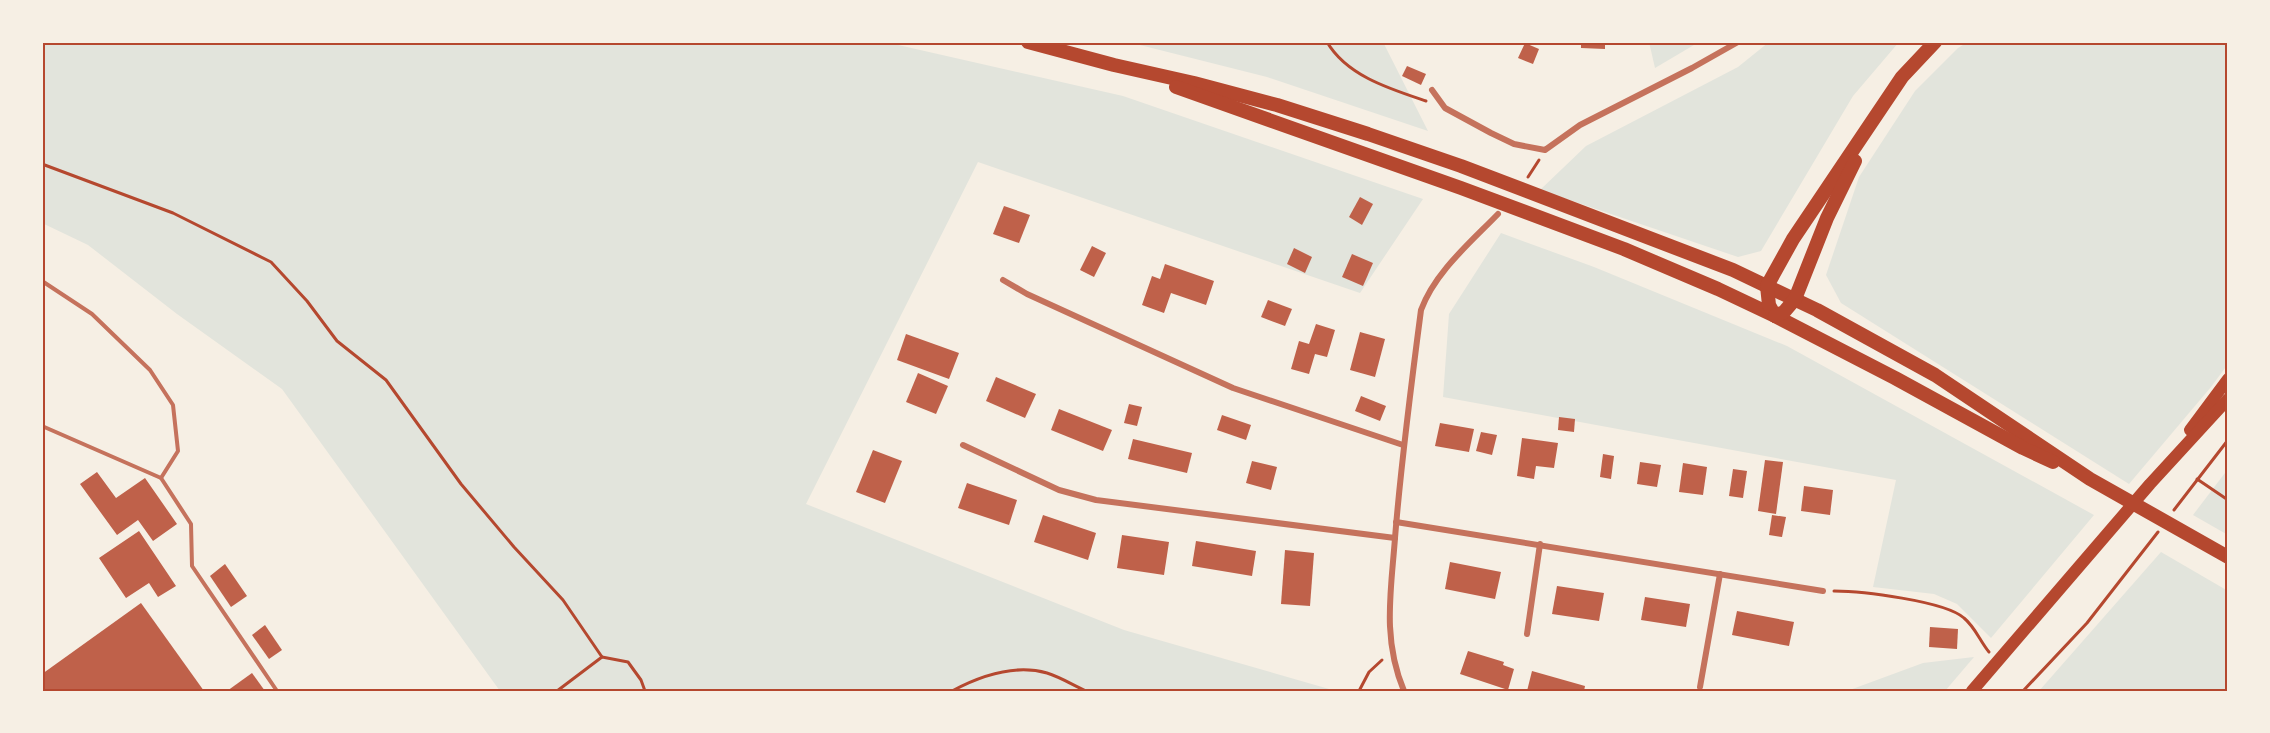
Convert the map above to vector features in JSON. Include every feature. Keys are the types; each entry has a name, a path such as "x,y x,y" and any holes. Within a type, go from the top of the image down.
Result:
{"highway":[{"path":"1028,42 1226,91 1368,134 1461,166 1650,237 1767,286 1881,343 1935,375 2090,479 2228,557"},
{"path":"1775,316 1769,305 1767,286 1792,239 1902,76 1935,42"},
{"path":"1114,65 1407,168 1624,249 1775,316 2023,448 2090,479"},
{"path":"1775,316 1784,312 1795,299 1827,218 1878,113"}],"main road":[{"path":"2150,484 2228,379"},
{"path":"1972,691 2150,484 2228,399"}],"street":[{"path":"1432,90 1445,108 1514,144 1545,150 1580,125 1738,42"},
{"path":"1404,691 1397,676 1392,651 1388,610 1403,445 1421,310 1427,294 1439,276 1498,214"},
{"path":"1003,280 1027,294 1233,388 1403,445"},
{"path":"963,445 1059,490 1096,500 1395,538"},
{"path":"1396,522 1823,591"},
{"path":"1527,634 1540,544"},
{"path":"1700,687 1720,574"}],"lane":[{"path":"42,281 92,314 150,370 173,405 178,451 161,478"},
{"path":"42,426 161,478 191,524 192,566 277,691"}],"path":[{"path":"1327,42 1334,54 1377,84 1445,108"},
{"path":"1527,178 1545,150"},
{"path":"42,164 173,213 271,262 307,301 337,341 386,380 461,484 563,600 602,657 628,662 641,680 645,691"},
{"path":"2171,514 2228,440"},
{"path":"2197,479 2228,500"},
{"path":"2023,691 2087,623 2164,523"},
{"path":"1823,591 1844,591 1924,602 1950,610 1964,617 1997,662"},
{"path":"1359,691 1369,672 1392,651"},
{"path":"556,691 602,657"},
{"path":"952,691 968,682 1011,669 1046,673 1086,691"}],"shaded area":[{"path":"42,42 885,42 1123,96 1423,199 1360,293 978,162 806,504 1124,630 1336,691 500,691 282,389 177,314 88,245 42,223"},
{"path":"1128,42 1383,42 1428,131 1267,77"},
{"path":"1649,42 1699,42 1655,68"},
{"path":"1769,42 1899,42 1853,96 1761,251 1738,257 1540,190 1586,146 1738,67"},
{"path":"1968,42 2228,42 2228,364 2129,484 1841,303 1826,275 1859,177 1915,91 1958,48"},
{"path":"1501,233 1594,267 1787,346 2094,515 1991,638 1957,604 1934,594 1873,587 1896,480 1443,397 1449,314"},
{"path":"2228,469 2228,535 2193,515"},
{"path":"2161,552 2228,591 2228,691 2039,691"},
{"path":"1974,657 1945,691 1847,691 1923,663"}],"building":[{"path":"1581,42 1605,42 1605,49 1581,48"},
{"path":"1525,43 1539,49 1533,64 1518,58"},
{"path":"1407,66 1426,74 1421,85 1402,76"},
{"path":"1360,197 1373,204 1362,225 1349,217"},
{"path":"1004,206 1030,215 1019,243 993,234"},
{"path":"1092,246 1106,253 1094,277 1080,270"},
{"path":"1294,248 1312,257 1305,273 1287,264"},
{"path":"1352,254 1373,263 1363,286 1342,277"},
{"path":"1165,264 1214,281 1206,305 1171,293 1164,313 1142,305 1152,276 1160,279"},
{"path":"1268,300 1292,309 1285,326 1261,317"},
{"path":"1316,324 1335,330 1327,357 1315,354 1309,374 1291,369 1299,341 1309,344"},
{"path":"1360,332 1385,339 1375,377 1350,370"},
{"path":"906,334 959,353 949,379 897,360"},
{"path":"918,373 948,386 936,414 906,402"},
{"path":"996,377 1036,394 1025,418 986,401"},
{"path":"1361,396 1386,406 1380,421 1355,411"},
{"path":"1129,404 1142,407 1137,426 1124,423"},
{"path":"1059,409 1112,430 1103,451 1051,430"},
{"path":"1222,415 1251,425 1246,440 1217,430"},
{"path":"1559,417 1575,419 1574,432 1558,430"},
{"path":"1440,423 1474,429 1469,452 1435,446"},
{"path":"1481,432 1497,435 1492,455 1476,451"},
{"path":"1522,438 1558,443 1554,468 1536,466 1534,479 1517,476"},
{"path":"1133,439 1192,453 1187,473 1128,459"},
{"path":"873,450 902,461 885,503 856,492"},
{"path":"1603,454 1614,456 1611,479 1600,477"},
{"path":"1765,460 1783,462 1776,514 1758,511"},
{"path":"1252,461 1277,467 1271,490 1246,483"},
{"path":"1640,462 1661,465 1657,487 1637,484"},
{"path":"1683,463 1707,467 1703,495 1679,492"},
{"path":"1733,469 1747,471 1743,498 1729,496"},
{"path":"97,472 116,498 145,478 177,524 153,541 138,520 117,535 80,484"},
{"path":"967,483 1017,500 1009,525 958,508"},
{"path":"1804,486 1833,490 1830,515 1801,511"},
{"path":"1043,515 1096,533 1088,560 1034,542"},
{"path":"1772,515 1786,517 1782,537 1769,535"},
{"path":"139,531 176,586 158,597 149,583 126,598 99,558"},
{"path":"1122,535 1169,542 1164,575 1117,568"},
{"path":"1196,541 1256,551 1252,576 1192,566"},
{"path":"1285,550 1314,553 1310,606 1281,604"},
{"path":"1450,562 1501,572 1495,599 1445,589"},
{"path":"225,564 247,596 231,607 210,576"},
{"path":"1557,586 1604,593 1599,621 1552,614"},
{"path":"1645,597 1690,604 1686,627 1641,620"},
{"path":"141,603 204,691 42,691 42,674"},
{"path":"1737,611 1794,622 1789,646 1732,635"},
{"path":"265,625 282,650 269,659 252,635"},
{"path":"1930,627 1958,629 1957,649 1929,647"},
{"path":"1468,651 1504,662 1503,665 1514,669 1508,690 1460,674"},
{"path":"1532,671 1585,686 1584,691 1527,691"},
{"path":"252,673 265,691 227,691"}]}
